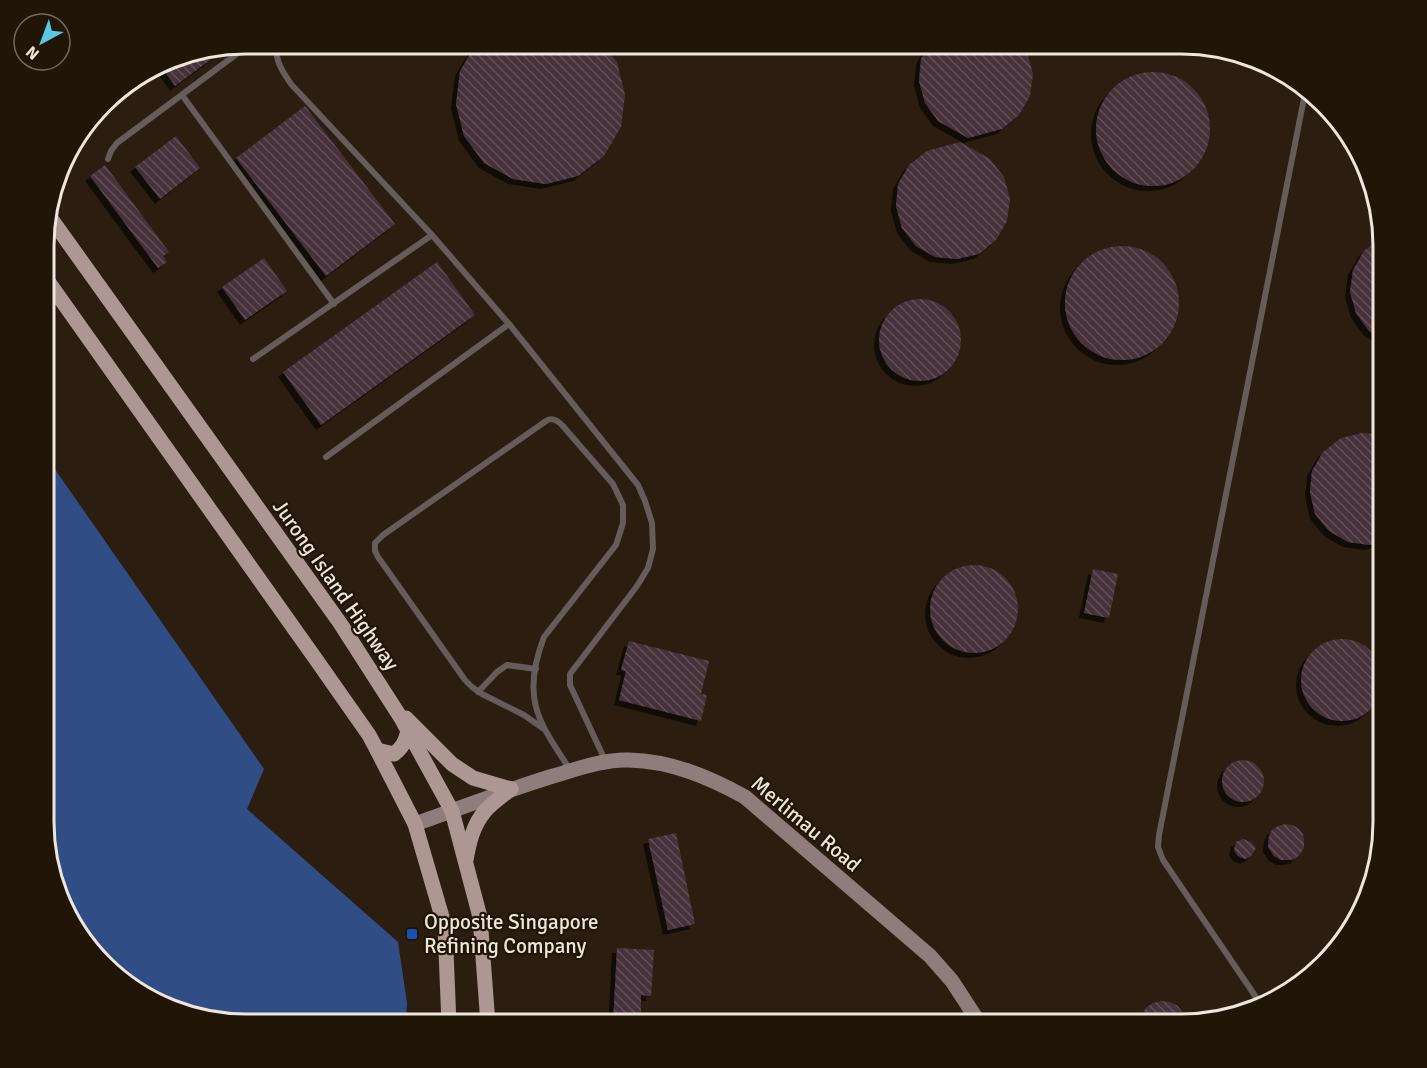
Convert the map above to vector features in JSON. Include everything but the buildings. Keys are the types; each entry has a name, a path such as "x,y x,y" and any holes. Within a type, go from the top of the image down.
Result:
{"main road":[{"name":"Jurong Island Highway","path":"56,225 333,614 408,731 452,812 480,917 487,1014"},
{"path":"54,290 369,735 415,824 445,927 449,1014"},
{"path":"392,704 452,764 473,778 511,789"},
{"path":"377,750 394,754 405,744 408,731"},
{"path":"465,862 475,828 485,811 511,789"}],"street":[{"name":"Merlimau Road","path":"415,824 511,789 606,762 646,761 685,769 716,781 745,797 930,957 952,981 973,1014"}],"lane":[{"path":"276,54 277,62 291,84 432,235 509,324 638,484 652,523 652,549 648,568 638,586 570,674 570,685 606,762"},
{"path":"108,159 117,142 236,55"},
{"path":"182,95 334,304"},
{"path":"1257,998 1163,860 1158,847 1304,99"},
{"path":"253,359 432,235"},
{"path":"326,457 509,324"},
{"path":"544,729 524,715 471,687 378,557 375,543 383,535 536,427 551,419 562,424 614,484 623,505 623,523 616,545 544,638 538,654 534,681 535,706 544,729 570,771"},
{"path":"478,692 507,665 536,669"}],"water":[{"path":"54,468 264,769 247,809 398,942 407,1003 406,1014 233,1014 196,1007 150,988 129,974 110,958 80,918 64,884 54,835"}],"place":[{"name":"Opposite Singapore Refining Company","path":"412,934"}]}
